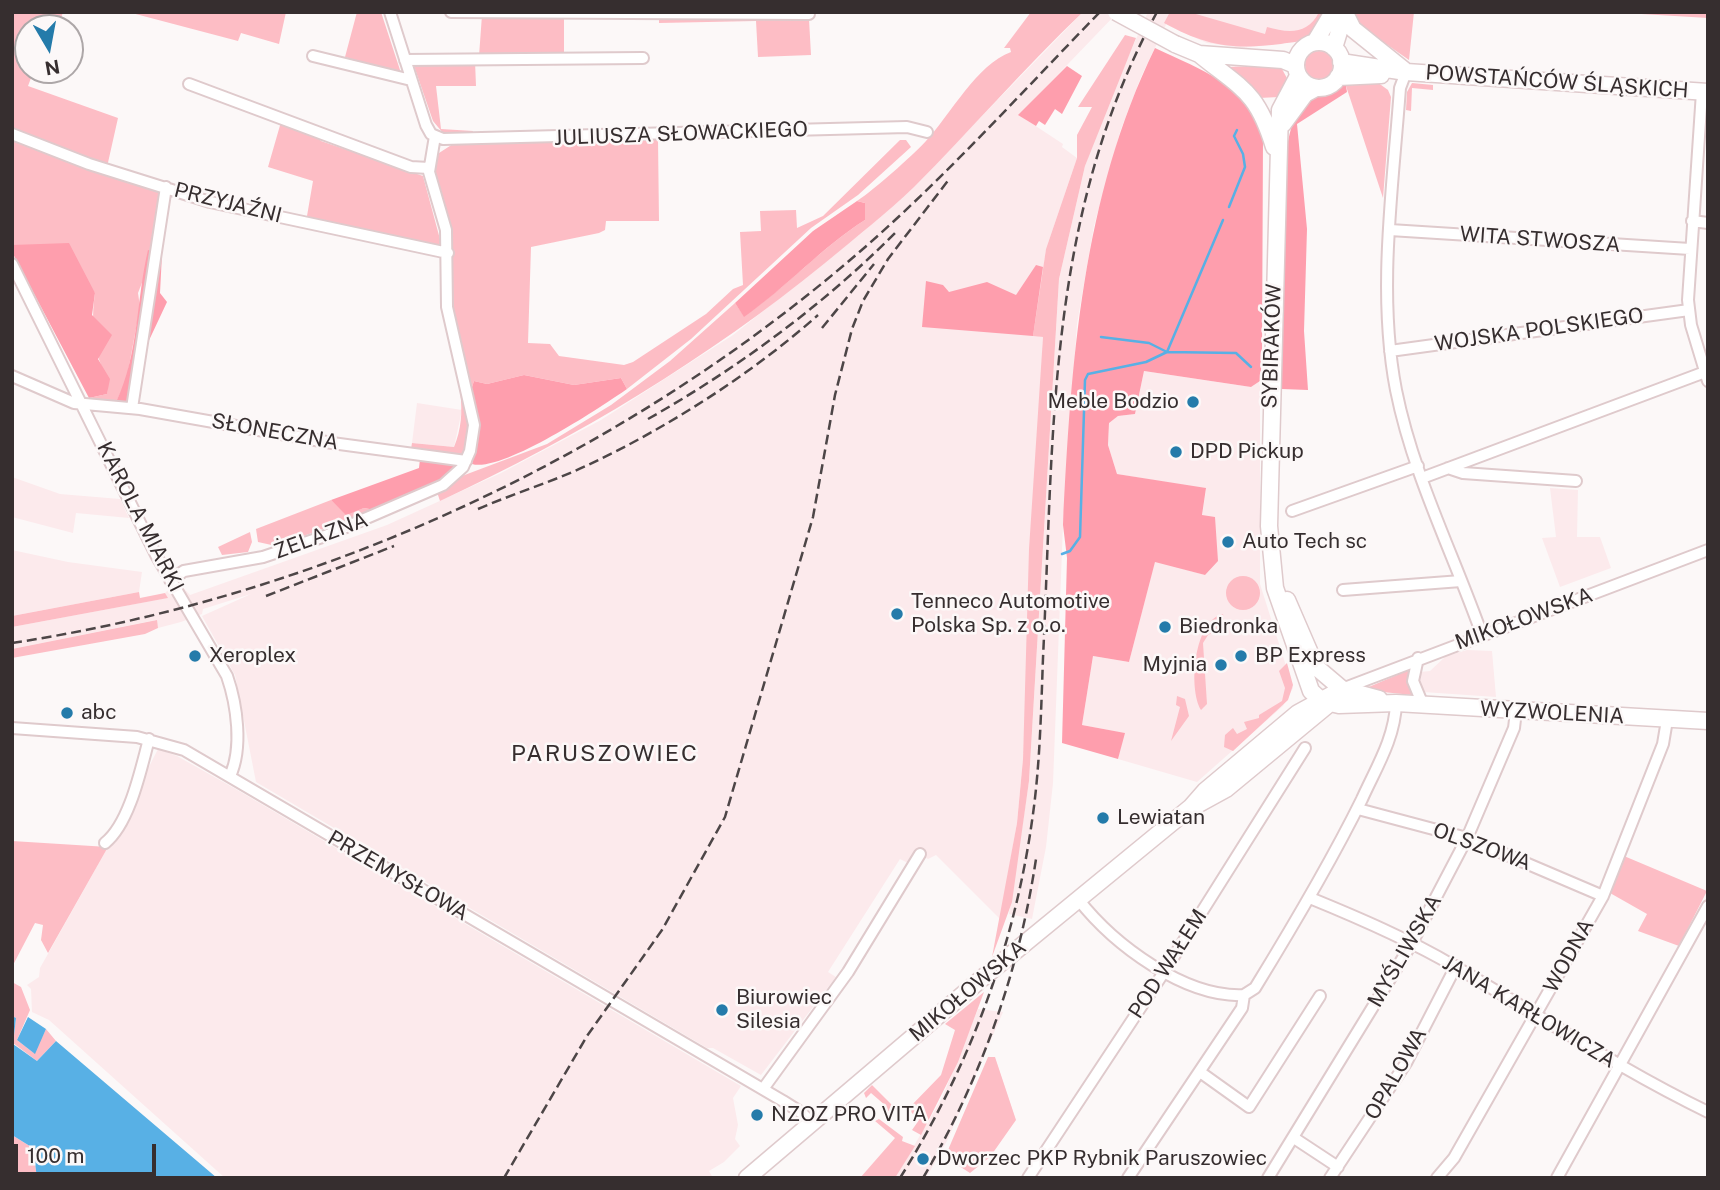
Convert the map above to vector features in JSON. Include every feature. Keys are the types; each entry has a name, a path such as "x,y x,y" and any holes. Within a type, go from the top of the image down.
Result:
{"main road":[{"path":"1116,12 1199,54 1237,81 1254,98 1266,118 1277,156"},
{"path":"1297,70 1298,54 1341,13"},
{"path":"1279,131 1292,109 1316,88 1327,86 1338,63 1341,13"},
{"path":"1341,13 1353,29 1406,72"},
{"path":"1247,57 1311,44 1338,63"},
{"path":"1199,54 1286,60 1306,84 1316,88"},
{"name":"POWSTAŃCÓW ŚLĄSKICH","path":"1338,63 1406,72 1705,92"},
{"name":"SYBIRAKÓW","path":"1297,70 1280,110 1268,492 1275,589 1306,682 1325,701"},
{"name":"SYBIRAKÓW","path":"1273,562 1311,660 1342,688"},
{"name":"MIKOŁOWSKA","path":"747,1178 1191,807 1205,791 1342,688"},
{"name":"WYZWOLENIA","path":"1342,688 1396,703"},
{"name":"WYZWOLENIA","path":"1325,701 1708,722"}],"street":[{"path":"390,12 426,125 435,136 429,168 444,220 448,253 447,307 474,425 474,436 464,464"},
{"path":"451,12 809,14"},
{"path":"313,56 411,80"},
{"path":"405,60 643,58"},
{"path":"1406,72 1400,88 1390,230 1390,351 1400,406 1418,466 1482,635"},
{"path":"189,84 411,167 429,168"},
{"path":"1422,478 1706,377 1689,310 1690,249 1705,92"},
{"name":"JULIUSZA SŁOWACKIEGO","path":"435,136 452,141 907,127 927,132"},
{"name":"PRZYJAŹNI","path":"12,134 79,160 219,204 448,253"},
{"path":"132,408 166,187"},
{"path":"1692,222 1708,223"},
{"name":"WITA STWOSZA","path":"1390,230 1690,249"},
{"name":"KAROLA MIARKI","path":"12,264 170,580 228,680 237,746 236,764 230,776"},
{"name":"WOJSKA POLSKIEGO","path":"1390,351 1689,310"},
{"name":"SŁONECZNA","path":"12,376 71,402 132,408 464,464"},
{"name":"ŻELAZNA","path":"170,580 184,571 255,559 325,536 443,485 464,464"},
{"path":"1292,511 1418,466"},
{"path":"1448,468 1463,473 1576,481"},
{"name":"MIKOŁOWSKA","path":"1342,688 1708,551"},
{"path":"1343,590 1461,581"},
{"path":"1418,658 1413,681 1423,705"},
{"path":"1078,899 1102,924 1164,972 1206,992 1244,995 1255,988 1310,898 1358,809 1388,742 1396,703"},
{"name":"MYŚLIWSKA","path":"1268,1178 1412,943 1467,838 1514,728 1516,711"},
{"name":"WODNA","path":"1437,1178 1454,1158 1603,896 1663,744 1667,720"},
{"name":"PRZEMYSŁOWA","path":"12,728 149,739 184,751 763,1089 803,1113 812,1124"},
{"path":"105,843 114,836 137,784 149,739"},
{"name":"POD WAŁEM","path":"1028,1178 1164,972 1305,748"},
{"name":"OLSZOWA","path":"1358,809 1467,838 1603,896"},
{"path":"763,1089 848,972 920,854"},
{"name":"JANA KARŁOWICZA","path":"1310,898 1412,943 1456,966 1619,1066 1708,1112"},
{"path":"1558,1177 1708,905"},
{"name":"OPALOWA","path":"1330,1178 1406,1063 1456,966"},
{"path":"1128,1178 1242,1008 1244,995"},
{"path":"1200,1072 1249,1107 1320,996"},
{"path":"1294,1138 1338,1167"}],"shaded area":[{"path":"12,12 63,12 14,14 14,84 29,84 28,86 118,118 107,167 12,131"},
{"path":"128,12 286,12 279,44 241,33 238,41"},
{"path":"357,12 381,12 400,70 398,74 345,57"},
{"path":"1031,12 1083,12 914,187 870,226 780,298 688,364 591,423 440,501 437,492 462,476 547,444 611,405 670,361 735,303 744,316 865,220 865,203 857,201 926,141 987,67 1011,52 1010,48 1004,48"},
{"name":"Tenneco Automotive Polska Sp. z o.o.","path":"1083,12 1118,12 1019,115 1063,144 1062,147 1077,158 1046,249 1034,335 1043,337 1023,759 1017,823 1000,919 936,855 928,859 915,851 908,863 900,859 828,972 836,977 761,1075 713,1048 707,1048 256,782 235,675 202,616 251,594 203,609 202,614 158,628 156,620 12,649 12,627 167,598 165,593 177,581 190,595 387,525 501,473 601,420 733,335 864,231 913,187"},
{"path":"1148,12 1172,12 1141,77 1121,129 1094,226 1077,324 1063,525 1053,783 1046,847 1032,919 1009,914 1029,781 1059,279 1085,166 1102,116"},
{"path":"1170,12 1189,12 1265,34 1267,27 1290,31 1303,28 1309,25 1319,12 1327,12 1313,36 1302,41 1234,46 1207,41 1179,31 1164,23"},
{"path":"1187,12 1327,12 1314,36 1301,41 1243,48 1207,43 1180,31"},
{"path":"1353,12 1414,12 1409,60 1359,25"},
{"path":"1608,12 1708,12 1708,18"},
{"path":"482,15 617,18 564,19 564,56 479,56"},
{"path":"659,18 809,19 811,55 758,57 756,21 659,23"},
{"path":"1125,35 1136,38 1085,166 1059,279 1029,781 1012,902 992,957 1017,823 1023,759 1029,549 1043,337 1033,336 1046,249 1077,158 1077,135 1092,107 1078,107"},
{"path":"1155,48 1205,72 1233,91 1255,119 1263,137 1262,358 1260,381 1251,387 1144,371 1135,414 1118,416 1109,423 1108,445 1117,474 1206,488 1202,515 1215,517 1218,561 1205,575 1155,562 1129,662 1093,656 1082,725 1125,733 1118,759 1062,743 1067,558 1063,525 1076,342 1096,222 1130,105"},
{"path":"1319,51 1329,55 1333,65 1329,75 1319,79 1309,75 1305,65 1309,55"},
{"path":"475,61 476,86 436,86 441,129 473,131 472,134 443,133 433,121 413,63"},
{"path":"1272,65 1282,69 1288,80 1279,97 1259,98 1227,67"},
{"path":"1067,66 1082,76 1062,114 1055,109 1045,125 1039,121 1036,126 1018,115"},
{"path":"1377,82 1388,90 1391,97 1383,198 1346,86"},
{"path":"1412,83 1433,85 1433,90 1412,88 1411,111 1406,110 1407,92"},
{"path":"1345,84 1357,84 1346,86 1347,92 1297,124 1307,229 1304,331 1308,390 1282,389 1277,382 1286,153 1289,138 1302,106"},
{"path":"281,122 315,133 321,141 423,176 441,243 439,245 312,220 307,216 313,181 268,167"},
{"path":"12,137 160,191 162,196 154,252 138,293 140,307 126,382 116,402 89,398 107,394 108,387 95,341 95,293 35,246 12,245"},
{"path":"658,139 659,221 606,221 605,230 599,233 531,247 528,343 550,344 559,356 624,365 633,362 706,314 733,289 743,285 740,232 761,231 760,211 796,210 797,228 823,216 900,140 906,140 911,147 858,195 811,228 691,339 627,389 621,378 574,385 524,375 487,384 474,381 471,390 453,316 450,231 434,168 439,153 453,144"},
{"path":"857,201 865,203 865,220 744,317 735,303 813,231"},
{"path":"69,243 95,293 92,315 112,335 98,359 110,379 107,394 89,398 12,252 12,245"},
{"path":"148,250 162,254 160,293 167,302 144,351 136,405 116,402 133,346"},
{"path":"1036,265 1043,267 1033,336 922,327 926,281 943,285 949,292 987,282 1016,295"},
{"path":"451,341 471,432 466,452 457,456 411,449 412,443 454,447 461,421 461,394 449,342"},
{"path":"1144,371 1251,387 1260,381 1260,584 1293,688 1283,706 1197,782 1118,759 1124,733 1082,725 1093,656 1129,662 1155,561 1205,575 1202,516 1206,489 1117,474 1108,445 1109,422 1118,416 1135,414"},
{"path":"524,375 574,385 621,378 627,389 527,449 505,459 472,464 478,436 471,390 474,381 487,384"},
{"path":"417,403 462,410 454,447 412,443"},
{"path":"420,459 455,463 458,468 443,480 375,510 364,508 346,515 331,500 419,468"},
{"path":"12,477 60,494 120,499 129,518 76,513 73,533 12,517"},
{"path":"1550,488 1578,490 1577,537 1600,537 1611,568 1560,587 1542,538 1556,537"},
{"path":"331,500 346,514 364,508 375,510 276,546 258,542 256,529"},
{"path":"250,532 252,542 248,552 222,555 218,547"},
{"path":"12,550 68,562 142,572 139,592 12,616"},
{"path":"1243,576 1255,581 1260,593 1255,605 1243,610 1231,605 1226,593 1231,581"},
{"path":"139,592 140,598 165,593 168,598 12,627 12,616"},
{"path":"1223,614 1225,626 1208,635 1203,643 1207,704 1201,710 1195,687 1196,656 1206,628 1213,619"},
{"path":"157,620 158,628 145,634 12,658 12,649"},
{"path":"1467,650 1492,651 1496,697 1423,692 1417,684 1420,672 1430,671 1446,656"},
{"path":"1287,663 1293,685 1288,700 1233,751 1224,747 1225,735 1233,728 1237,734 1247,729 1244,722 1259,718 1259,715 1282,701 1285,688 1279,671"},
{"path":"1411,669 1412,695 1363,690 1364,689"},
{"path":"1177,696 1185,699 1189,716 1171,741 1180,707 1176,705"},
{"path":"158,749 177,756 234,788 741,1086 733,1098 738,1125 735,1139 740,1146 724,1162 709,1171 713,1178 225,1178 49,1020 32,1012 31,989 27,985 39,977 40,968 108,847"},
{"path":"12,841 108,847 48,953 41,940 43,925 35,923 12,967"},
{"path":"1624,856 1707,891 1679,946 1638,931 1647,914 1610,893"},
{"path":"12,982 21,987 30,1010 17,1040 34,1053 46,1029 56,1041 37,1061 13,1043 16,1018 12,1016"},
{"path":"984,992 958,1062 921,1135 912,1130 919,1120 908,1109 941,1075 955,1030 945,1024"},
{"path":"978,1009 1003,1012 947,1141 926,1178 895,1178 942,1098"},
{"path":"988,1057 995,1057 1016,1120 990,1157 970,1173 959,1166 961,1159 948,1150"},
{"path":"872,1085 897,1110 882,1114 886,1106 871,1093 866,1098 864,1093"},
{"path":"879,1119 903,1137 902,1141 915,1146 895,1178 860,1178 895,1138 875,1121"},
{"path":"12,1135 33,1148 37,1178 12,1178"}],"water":[{"path":"12,1016 16,1018 13,1044 37,1061 56,1041 217,1178 37,1178 33,1148 12,1135"},
{"path":"28,1017 46,1029 35,1054 17,1040"}],"waterway":[{"path":"1229,207 1245,167 1243,154 1234,136 1237,130"},
{"path":"1062,554 1070,551 1080,537 1085,380 1088,374 1146,362 1167,352 1223,220"},
{"path":"1101,337 1149,343 1167,352 1236,353 1251,367"}],"railway":[{"path":"12,643 125,622 237,592 346,555 453,511 557,460 657,402 753,337 843,266 943,174 1100,12"},
{"path":"900,1178 947,1094 985,1007 1024,869 1035,801 1041,719 1050,491 1062,327 1075,247 1094,167 1121,89 1157,12"},
{"path":"504,1178 587,1036 662,930 725,817 813,517 835,395 852,329 863,301 888,259 950,178"},
{"path":"648,419 715,378 811,309 898,230"},
{"path":"822,328 874,264"},
{"path":"478,509 574,471 678,417 766,358 818,315"},
{"path":"266,596 394,546"},
{"path":"923,1178 963,1102 995,1024 1019,943 1036,859"}],"place":[{"name":"Meble Bodzio","path":"1193,402"},
{"name":"DPD Pickup","path":"1176,452"},
{"name":"Auto Tech sc","path":"1228,542"},
{"name":"Tenneco Automotive Polska Sp. z o.o.","path":"897,614"},
{"name":"Biedronka","path":"1165,627"},
{"name":"Xeroplex","path":"195,656"},
{"name":"BP Express","path":"1241,656"},
{"name":"Myjnia","path":"1221,665"},
{"name":"abc","path":"67,713"},
{"name":"Lewiatan","path":"1103,818"},
{"name":"Biurowiec Silesia","path":"722,1010"},
{"name":"NZOZ PRO VITA","path":"757,1115"},
{"name":"Dworzec PKP Rybnik Paruszowiec","path":"923,1159"}],"district":[{"name":"PARUSZOWIEC","path":"605,754"}]}
